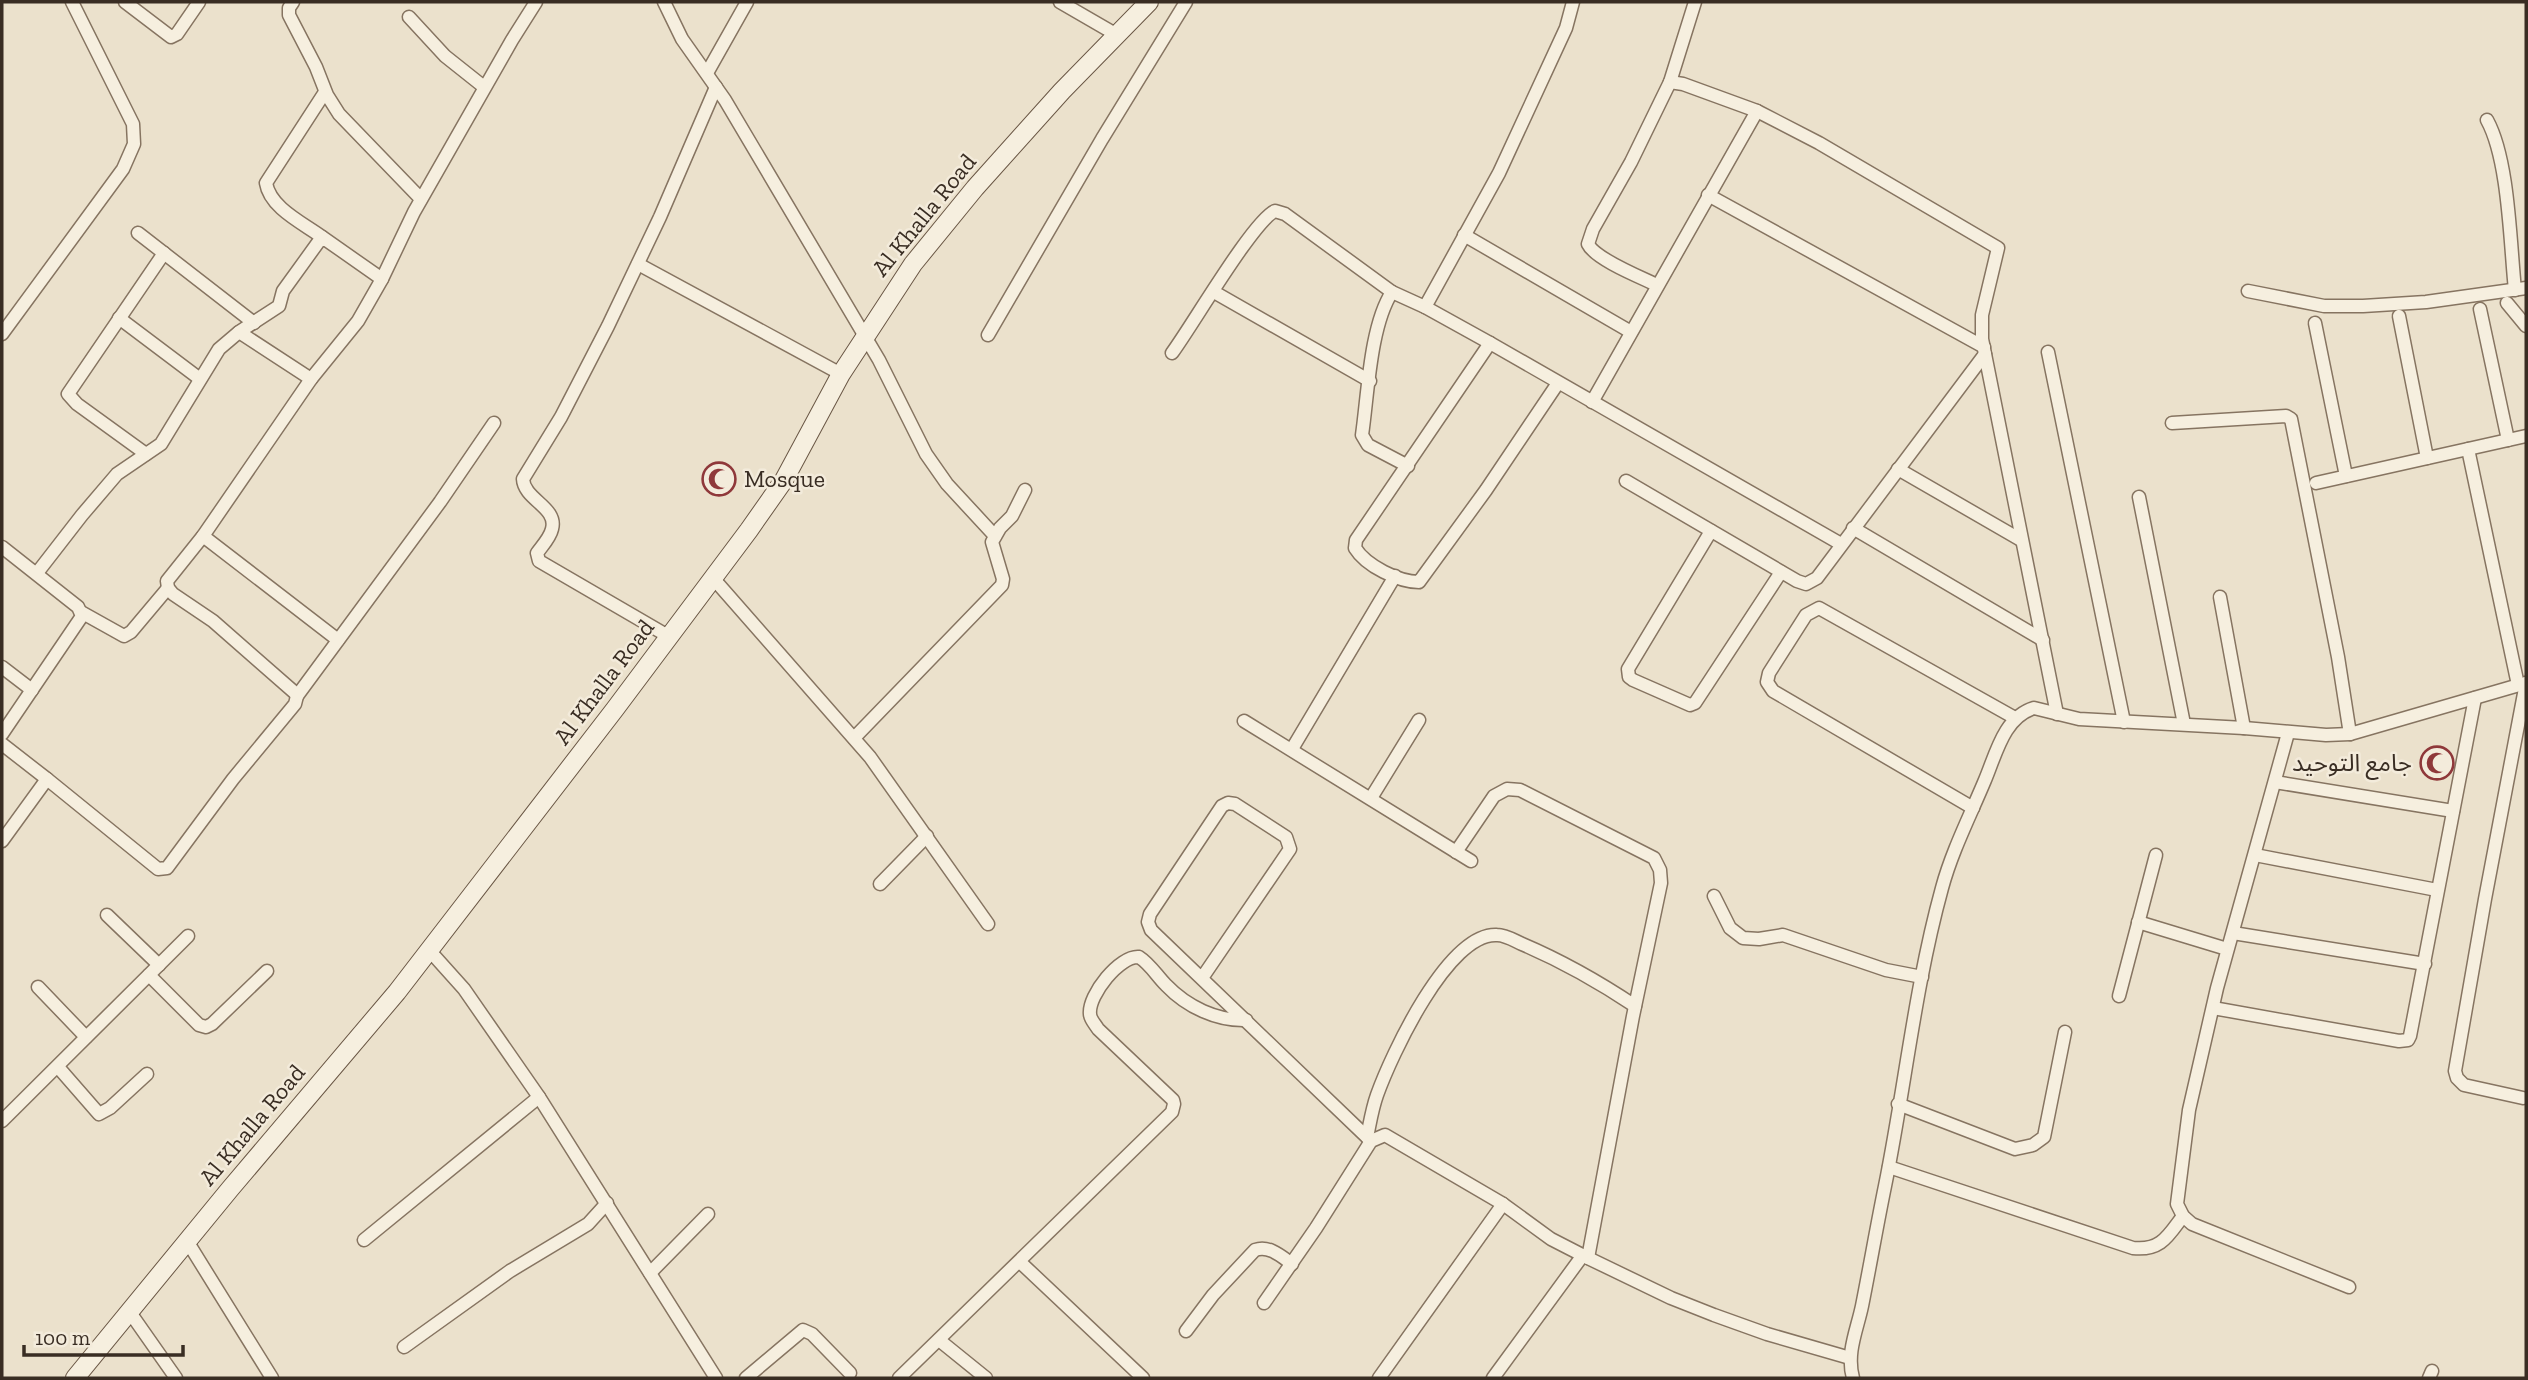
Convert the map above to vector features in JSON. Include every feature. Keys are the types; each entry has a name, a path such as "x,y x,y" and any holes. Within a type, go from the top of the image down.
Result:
{"street":[{"path":"2,334 123,169 134,144 133,124 72,2"},
{"path":"125,2 171,37 177,34 198,2"},
{"path":"293,2 289,15 339,114 421,200"},
{"path":"297,696 213,621 168,588 167,581 203,536 312,379 358,321 484,87 536,2"},
{"path":"664,2 682,39 716,87 864,335 926,454 947,484 995,536"},
{"path":"707,73 747,2"},
{"path":"1060,2 1117,35"},
{"name":"Al Khalla Road","path":"75,1378 397,992 615,709 784,480 864,335 913,264 975,188 1062,91 1149,2"},
{"path":"988,335 1102,139 1186,2"},
{"path":"1426,307 1499,173 1566,28 1573,2"},
{"path":"1657,285 1600,256 1590,250 1588,244 1670,82 1695,2"},
{"path":"409,17 445,56 484,87"},
{"path":"1670,82 1683,84 1757,111 1819,143 1998,248 1982,315 1984,350 2057,714"},
{"path":"668,636 539,561 537,553 552,530 552,522 548,512 526,491 523,483 529,467 561,418 638,264 716,87"},
{"path":"326,92 266,183 268,192 273,201 382,279"},
{"path":"1592,402 1757,111"},
{"path":"2248,291 2324,306 2363,306 2426,302 2520,289 2498,147 2487,120"},
{"path":"1708,195 1984,350"},
{"path":"1172,353 1245,245 1269,214 1275,211 1285,214 1392,292 1426,307 1841,544"},
{"path":"138,233 254,323"},
{"path":"1464,235 1631,332"},
{"path":"37,573 117,474 161,443 219,349 239,332 279,306 283,291 322,237"},
{"path":"146,454 69,397 69,391 164,253"},
{"path":"638,264 841,374"},
{"path":"1214,292 1370,381"},
{"path":"1392,292 1376,336 1362,435 1368,445 1408,466"},
{"path":"2507,303 2526,326"},
{"path":"2480,309 2508,440"},
{"path":"2399,316 2427,458"},
{"path":"119,318 200,379"},
{"path":"2315,323 2346,476"},
{"path":"239,332 312,379"},
{"path":"1490,343 1355,545 1363,559 1395,576 1415,583 1420,581 1486,490 1558,383"},
{"path":"1626,481 1781,572 1803,583 1811,582 1817,578 1984,350"},
{"path":"2048,352 2124,722"},
{"path":"2172,423 2286,416 2291,419 2338,657 2350,734"},
{"path":"2,744 158,869 167,868 233,779 295,704 297,696 440,502 494,423"},
{"path":"2316,483 2526,436"},
{"path":"2468,449 2523,684 2455,1071 2457,1078 2464,1085 2523,1098"},
{"path":"1898,469 2021,540"},
{"path":"854,738 1002,585 1003,579 992,548 995,536 1012,516 1026,490"},
{"path":"2140,498 2184,724"},
{"path":"1853,528 2043,640"},
{"path":"1711,531 1628,669 1629,677 1633,680 1690,705 1695,703 1781,572"},
{"path":"203,536 338,640"},
{"path":"2,547 37,573 81,612 124,635 128,634 168,588"},
{"path":"1292,749 1395,576"},
{"path":"713,578 854,738 895,791 988,924"},
{"path":"2220,597 2245,728"},
{"path":"1973,808 1773,691 1767,682 1769,673 1806,615 1819,608 2015,718"},
{"path":"2,734 80,620 81,612"},
{"path":"2,667 32,690"},
{"path":"1853,1378 1850,1357 1862,1307 1922,977 1942,887 1999,746 2015,718 2034,708 2079,719 2245,728 2288,733 2350,734 2523,684"},
{"path":"2213,1008 2403,1042 2410,1036 2475,698"},
{"path":"1371,798 1419,720"},
{"path":"1244,721 1471,861"},
{"path":"2288,733 2213,1008 2184,1135 2177,1204 2183,1216 2192,1224 2348,1287"},
{"path":"2,841 47,779"},
{"path":"2275,782 2453,811"},
{"path":"1456,852 1494,796 1507,789 1520,790 1654,858 1660,870 1661,883 1585,1257 1493,1378"},
{"path":"1202,978 1290,849 1286,837 1235,804 1222,806 1150,914 1148,922 1151,930 1369,1139"},
{"path":"880,884 927,836"},
{"path":"2119,996 2156,855"},
{"path":"2255,855 2437,890"},
{"path":"1714,896 1730,928 1743,938 1759,939 1783,935 1886,970 1922,977"},
{"path":"107,915 199,1025 206,1027 212,1024 267,971"},
{"path":"2138,922 2227,949"},
{"path":"2233,933 2425,964"},
{"path":"1264,1303 1292,1264 1369,1139 1376,1098 1406,1032 1441,973 1454,958 1482,937 1502,935 1599,982 1635,1006"},
{"path":"2,1121 188,936"},
{"path":"429,950 464,989 539,1097 716,1378"},
{"path":"899,1378 1174,1108 1172,1100 1098,1029 1091,1019 1091,1006 1110,973 1128,958 1139,957 1168,987 1194,1006 1216,1017 1246,1020"},
{"path":"38,988 86,1037"},
{"path":"1898,1104 2015,1149 2033,1145 2044,1137 2064,1032"},
{"path":"58,1067 99,1114 103,1114 147,1074"},
{"path":"365,1240 539,1097"},
{"path":"1369,1139 1391,1137 1503,1204 1551,1239 1671,1298 1767,1334 1850,1357"},
{"path":"1888,1167 2133,1248 2144,1249 2160,1244 2183,1216"},
{"path":"404,1347 510,1271 588,1224 607,1203"},
{"path":"1379,1378 1503,1204"},
{"path":"650,1273 708,1214"},
{"path":"187,1241 272,1378"},
{"path":"1186,1331 1213,1295 1255,1250 1271,1250 1292,1264"},
{"path":"1020,1262 1143,1378"},
{"path":"130,1311 176,1378"},
{"path":"746,1378 803,1329 812,1334 850,1373"},
{"path":"939,1340 986,1378"}],"place":[{"name":"Mosque","path":"719,479"},
{"name":"جامع التوحيد","path":"2437,763"}]}
